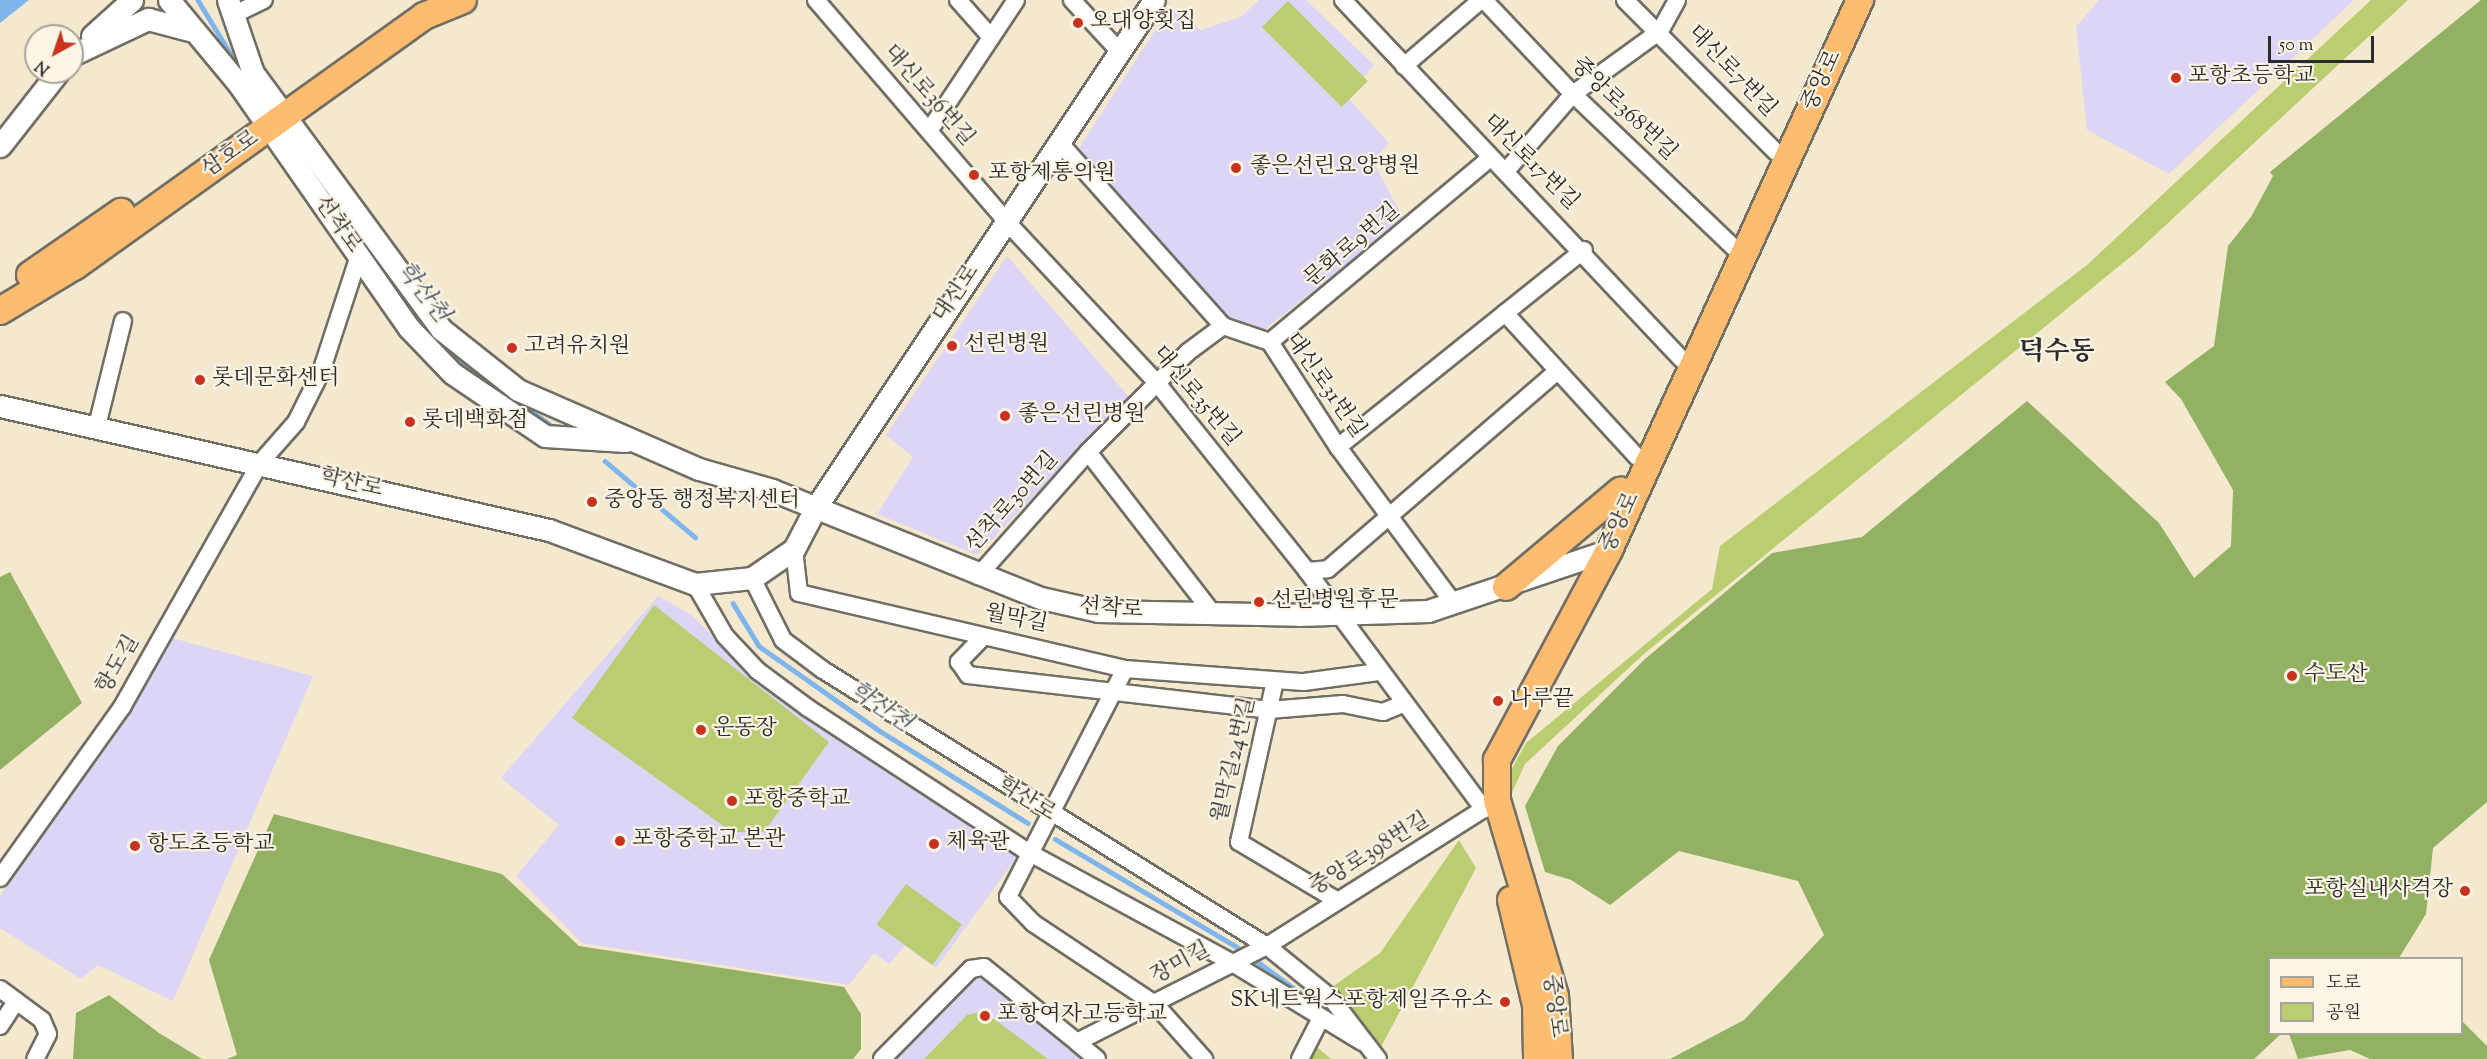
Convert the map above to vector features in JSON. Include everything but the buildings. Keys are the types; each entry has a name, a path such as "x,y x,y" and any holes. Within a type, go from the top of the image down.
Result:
{"main road":[{"name":"삼호로","path":"0,311 75,266 423,0"},
{"name":"삼호로","path":"0,296 424,16 463,0"},
{"name":"중앙로","path":"1599,553 1621,490 1734,248 1845,0"},
{"name":"중앙로","path":"1537,1059 1536,1005 1490,805 1497,760 1599,553 1860,0"},
{"path":"1506,587 1621,490"},
{"name":"중앙로","path":"1490,805 1555,996 1559,1059"}],"street":[{"path":"84,46 132,0"},
{"path":"231,7 264,0"},
{"name":"대신로36번길","path":"816,0 1006,221"},
{"path":"958,0 991,37"},
{"path":"929,131 1016,0"},
{"path":"1072,0 1119,51"},
{"name":"대신로","path":"752,578 794,549 816,507 1154,0"},
{"name":"대신로17번길","path":"1343,0 1491,157 1584,250 1682,360"},
{"path":"1404,66 1482,0"},
{"name":"중앙로368번길","path":"1482,0 1573,94 1734,248"},
{"name":"대신로7번길","path":"1625,0 1660,31 1776,153"},
{"path":"1506,171 1573,94 1660,31 1677,0"},
{"name":"선착로","path":"231,7 240,48 274,115 359,256 409,328 452,373 504,411 545,436 634,442"},
{"path":"84,50 148,19 178,11"},
{"name":"선착로","path":"178,11 274,115 441,329 518,390 634,442 816,507 978,576 1071,608 1213,614 1428,611 1506,587 1599,553"},
{"path":"0,146 49,84"},
{"name":"대신로31번길","path":"1059,142 1223,326 1270,342 1338,447 1392,513 1454,604"},
{"name":"문화로9번길","path":"1270,342 1343,286 1491,157"},
{"name":"대신로35번길","path":"1006,221 1156,383 1307,571 1334,614 1403,704 1490,805"},
{"path":"1338,447 1584,250"},
{"name":"항도길","path":"0,878 122,707 260,464 296,422 321,372 359,256"},
{"path":"1505,313 1556,372 1636,457"},
{"path":"97,426 123,321"},
{"name":"선착로30번길","path":"978,576 1089,452 1156,383 1223,326"},
{"path":"1307,571 1328,569 1556,372"},
{"name":"학산로","path":"0,406 97,426 549,530 695,584 752,578 783,640 1049,815 1267,946 1331,998 1362,1042 1378,1059"},
{"path":"1089,452 1213,614"},
{"name":"월막길","path":"794,549 799,593 1125,669 1275,681 1378,672"},
{"name":"학산로","path":"695,584 725,636 758,671 1030,853 1231,962 1320,1020 1362,1042"},
{"path":"983,637 959,662 968,675 1113,696 1168,696 1269,710 1343,704 1383,712 1403,704"},
{"path":"1125,669 1008,897 1013,907 1155,1004 1204,1059"},
{"name":"월막길24번길","path":"1275,681 1239,842 1338,901"},
{"name":"중앙로398번길","path":"1267,946 1490,805"},
{"name":"장미길","path":"1077,1042 1155,1004 1231,962 1267,946"},
{"path":"882,1059 971,969 984,967 1098,1059"},
{"path":"0,989 42,1020 48,1034 35,1059"},
{"path":"0,1026 16,1001"},
{"path":"1299,1059 1320,1020"}],"shaded area":[{"name":"좋은선린요양병원","path":"1259,0 1306,0 1374,65 1347,97 1389,143 1373,161 1404,220 1261,332 1239,330 1214,311 1079,148 1170,7 1201,30 1242,16"},
{"name":"포항초등학교","path":"2099,0 2354,0 2169,174 2087,130 2076,27"},
{"name":"좋은선린병원","path":"1007,256 1129,397 977,555 877,514 913,457 886,435"},
{"name":"포항중학교","path":"658,596 691,615 776,696 1017,857 936,968 905,946 889,964 874,953 849,985 582,943 516,876 559,825 501,778"},
{"name":"항도초등학교","path":"172,638 313,676 173,1001 98,965 81,979 0,928 0,896 63,796 113,737"},
{"name":"포항여자고등학교","path":"978,973 1086,1059 897,1059"}],"green space":[{"path":"2371,0 2408,0 2140,249 1645,653 1525,764 1506,806 1500,790 1526,743 1712,589 1720,546 2087,265"},
{"path":"2481,0 2487,0 2487,802 2433,848 2426,914 2400,957 2268,957 2268,1035 2280,1035 2254,1059 1670,1059 1744,1020 1824,935 1798,881 1679,851 1610,905 1571,880 1545,872 1525,806 1558,746 1645,659 1772,553 1862,537 2027,401 2159,523 2194,578 2231,546 2233,490 2181,399 2165,382 2214,346 2228,246 2251,217 2273,176 2270,172"},
{"path":"1288,1 1368,81 1342,107 1262,27"},
{"path":"10,572 82,703 0,770 0,577"},
{"name":"운동장","path":"654,605 829,742 764,832 732,832 572,718"},
{"path":"274,814 502,874 579,946 844,987 861,1014 861,1049 853,1059 227,1059 237,1055 209,960"},
{"path":"1459,840 1476,868 1381,1047 1362,1042 1325,992 1380,953"},
{"path":"906,884 962,925 932,965 877,924"},
{"path":"109,995 159,1033 202,1059 73,1059 76,1013"},
{"path":"983,1011 1048,1059 924,1059 967,1015"},
{"path":"2463,1022 2487,1046 2487,1059 2370,1059 2350,1050 2298,1059 2289,1035 2463,1035"},
{"path":"1311,1042 1331,1059 1305,1059"}],"water":[{"path":"0,0 29,0 0,23"}],"waterway":[{"name":"학산천","path":"198,0 241,71"},
{"name":"학산천","path":"333,201 409,309 446,350 555,428"},
{"name":"학산천","path":"605,461 695,537"},
{"name":"학산천","path":"733,603 759,646 880,731 1028,823"},
{"name":"학산천","path":"1055,839 1237,947"},
{"path":"1258,962 1318,1006"}],"place":[{"name":"오대양횟집","path":"1078,23"},
{"name":"포항초등학교","path":"2176,78"},
{"name":"좋은선린요양병원","path":"1236,168"},
{"name":"포항제통의원","path":"974,175"},
{"name":"선린병원","path":"952,346"},
{"name":"고려유치원","path":"512,348"},
{"name":"롯데문화센터","path":"200,380"},
{"name":"좋은선린병원","path":"1005,416"},
{"name":"롯데백화점","path":"410,422"},
{"name":"중앙동 행정복지센터","path":"592,502"},
{"name":"선린병원후문","path":"1259,602"},
{"name":"수도산","path":"2292,676"},
{"name":"나루끝","path":"1498,701"},
{"name":"운동장","path":"701,730"},
{"name":"포항중학교","path":"732,801"},
{"name":"포항중학교 본관","path":"620,841"},
{"name":"체육관","path":"934,844"},
{"name":"항도초등학교","path":"135,846"},
{"name":"포항실내사격장","path":"2465,891"},
{"name":"SK네트웍스포항제일주유소","path":"1505,1002"},
{"name":"포항여자고등학교","path":"985,1016"}],"district":[{"name":"덕수동","path":"2057,353"}]}
